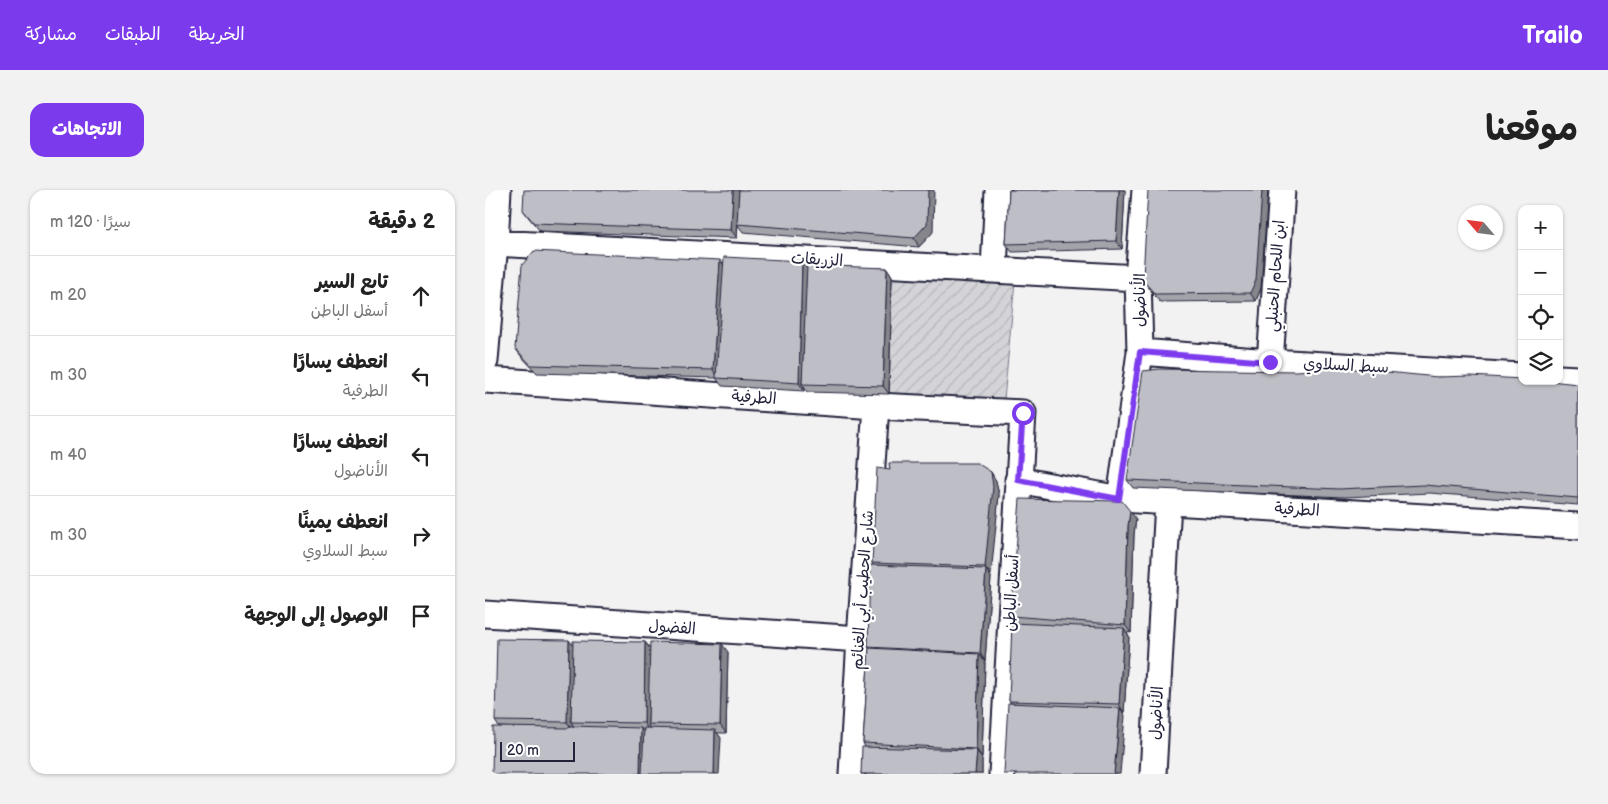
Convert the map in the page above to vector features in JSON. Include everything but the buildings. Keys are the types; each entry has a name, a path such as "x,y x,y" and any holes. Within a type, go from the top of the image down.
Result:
{"street":[{"path":"485,362 495,242 497,190"},
{"path":"994,269 998,190"},
{"name":"الأناضول","path":"1119,499 1140,352 1138,278 1145,190"},
{"name":"ابن اللحام الحنبلي","path":"1270,362 1282,190"},
{"name":"الزريقات","path":"495,242 1138,278"},
{"name":"سبط السلاوي","path":"1140,352 1270,362 1518,376"},
{"path":"1563,378 1578,379"},
{"name":"الطرفية","path":"485,380 876,406 1023,413"},
{"name":"شارع الحطيب أبي الغنائم","path":"852,774 859,639 876,406"},
{"name":"أسفل الباطن","path":"1002,774 1023,413"},
{"name":"الطرفية","path":"1018,480 1119,499 1578,526"},
{"name":"الأناضول","path":"1153,774 1168,502"},
{"name":"الفضول","path":"485,614 859,639"}],"shaded area":[{"path":"892,276 1015,281 1004,400 889,394"}],"route":[{"path":"1023,413 1018,480 1119,499 1140,352 1270,362"}]}
